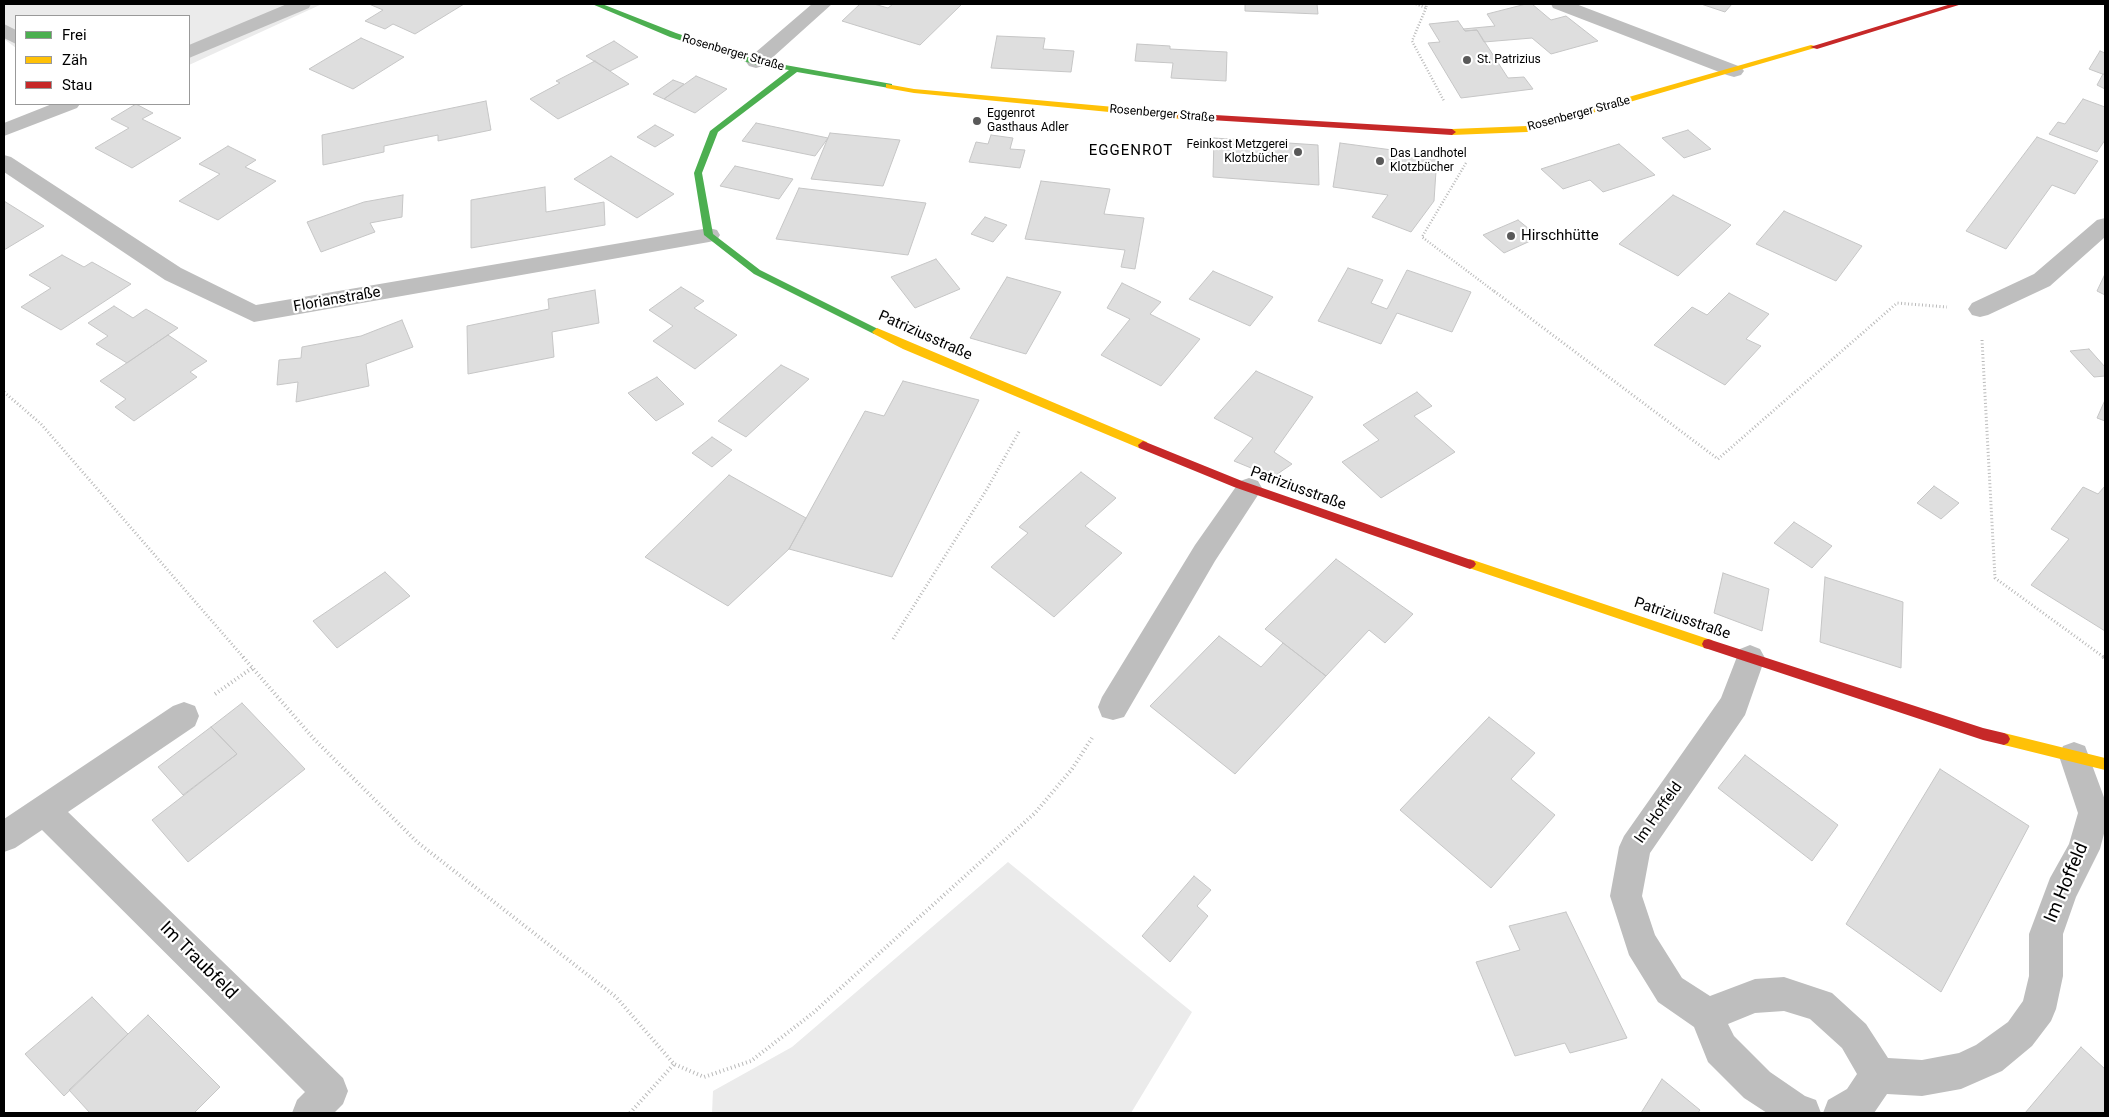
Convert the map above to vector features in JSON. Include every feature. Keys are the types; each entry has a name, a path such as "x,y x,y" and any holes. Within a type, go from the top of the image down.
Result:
{"main road":[{"name":"Rosenberger Straße","path":"596,4 673,35 756,62 914,91 1158,115 1461,133 1527,129 1734,71 1958,4"},
{"path":"709,235 698,173 714,131 794,70"},
{"name":"Patriziusstraße","path":"709,235 757,272 906,346 1250,488 1750,658 1983,734 2090,760"}],"street":[{"path":"190,52 302,4"},
{"path":"756,62 823,4"},
{"path":"1560,4 1734,71"},
{"path":"4,30 15,37"},
{"path":"4,130 67,105"},
{"name":"Florianstraße","path":"4,162 173,274 254,314 709,235"},
{"path":"1980,309 2042,280 2105,225"},
{"path":"1113,706 1205,553 1250,488"},
{"name":"Im Hoffeld","path":"1707,1015 1670,990 1642,943 1626,896 1635,847 1734,705 1750,658"},
{"path":"4,837 184,716"},
{"name":"Im Hoffeld","path":"1878,1074 1922,1078 1960,1071 1989,1058 2020,1034 2039,1008 2046,976 2046,934 2062,890 2084,848 2094,813 2090,760"},
{"name":"Im Traubfeld","path":"44,810 330,1091 310,1113"},
{"path":"1804,1113 1799,1113 1757,1085 1721,1049 1707,1015 1755,996 1784,994 1820,1005 1854,1036 1878,1074 1860,1102 1841,1113"}],"path":[{"path":"1416,4 1426,8"},
{"path":"1428,4 1412,41 1461,133"},
{"path":"1488,132 1464,167 1422,237 1718,459 1896,303 1980,309 1995,578 2105,658"},
{"path":"4,392 41,424 314,740 417,842 616,997 674,1064 704,1077 751,1062 813,1013 1035,813 1072,769 1113,706"},
{"path":"893,639 987,489 1037,401"},
{"path":"184,716 252,668"},
{"path":"630,1113 674,1064"}],"shaded area":[{"path":"4,4 322,4 190,65 190,15 15,15 15,47 4,39"},
{"path":"1008,862 1192,1012 1131,1113 712,1113 713,1091 792,1047"}],"building":[{"path":"369,4 464,4 415,34 393,24 385,29 365,21 383,10"},
{"path":"860,4 874,4 888,8 893,4 962,4 920,45 842,21"},
{"path":"1245,4 1317,4 1318,14 1245,11"},
{"path":"1532,4 1551,20 1566,16 1598,41 1551,54 1532,38 1484,42 1477,30 1465,31 1463,29 1495,26 1487,14"},
{"path":"1701,4 1732,4 1725,12"},
{"name":"St. Patrizius","path":"1458,21 1465,31 1477,30 1508,78 1524,77 1533,89 1461,98 1428,43 1440,42 1429,24"},
{"path":"997,36 1045,38 1043,49 1074,51 1071,72 991,68"},
{"path":"361,38 404,57 353,89 309,69"},
{"path":"614,41 638,57 610,71 586,56"},
{"path":"1137,44 1170,46 1170,49 1227,52 1226,81 1171,78 1173,63 1135,61"},
{"path":"2100,51 2105,53 2105,75 2089,69"},
{"path":"595,61 629,84 558,119 530,99 560,83 556,81"},
{"path":"2103,74 2105,75 2105,89 2097,85"},
{"path":"696,76 727,89 695,113 664,99"},
{"path":"673,80 684,84 664,99 653,94"},
{"path":"2083,99 2105,107 2105,140 2097,152 2049,134 2058,122 2065,124"},
{"path":"486,101 491,130 438,141 438,135 384,146 384,152 323,165 322,135"},
{"path":"134,105 138,105 153,113 142,119 181,138 132,168 95,148 129,128 111,119"},
{"path":"756,123 828,138 815,156 742,141"},
{"path":"655,125 674,135 655,147 637,137"},
{"path":"1688,130 1711,149 1684,158 1662,138"},
{"path":"830,133 900,140 883,186 811,179"},
{"path":"991,135 1013,138 1010,149 1025,150 1020,168 969,162 976,142 988,144"},
{"path":"2037,137 2098,161 2075,194 2052,185 2006,249 1966,231"},
{"path":"1214,138 1318,145 1319,185 1213,177"},
{"path":"1340,143 1437,156 1434,201 1411,232 1372,217 1388,195 1333,187"},
{"path":"1619,144 1655,175 1603,192 1590,180 1563,189 1541,169"},
{"path":"228,146 256,160 245,167 276,181 218,220 179,201 220,174 199,164"},
{"path":"611,156 674,194 637,218 574,179"},
{"path":"735,166 793,179 779,199 720,186"},
{"path":"1041,181 1110,189 1104,214 1144,218 1135,269 1121,267 1125,250 1025,239"},
{"path":"545,187 546,212 604,202 605,225 471,248 471,200"},
{"path":"799,188 926,203 908,255 776,239"},
{"path":"403,195 402,217 370,223 375,232 321,252 307,222 364,202"},
{"path":"1673,195 1731,225 1678,276 1619,244"},
{"path":"4,201 44,226 4,250"},
{"path":"1784,211 1862,246 1836,281 1756,244"},
{"path":"985,217 1007,225 993,242 971,234"},
{"name":"Hirschhütte","path":"1518,220 1539,237 1504,253 1483,235"},
{"path":"62,255 84,267 92,262 131,284 61,330 21,307 51,288 29,275"},
{"path":"936,259 960,289 915,308 891,277"},
{"path":"1348,268 1383,280 1371,303 1387,309 1407,270 1471,292 1452,332 1397,313 1381,344 1318,321"},
{"path":"1213,271 1273,297 1250,326 1189,299"},
{"path":"2105,274 2105,295 2097,291"},
{"path":"1007,277 1061,292 1026,354 970,338"},
{"path":"1122,283 1161,302 1150,314 1200,339 1161,386 1101,355 1130,319 1107,308"},
{"path":"681,287 704,301 694,308 737,335 695,369 653,341 673,326 649,310"},
{"path":"595,290 599,323 552,332 554,357 468,374 467,326 549,309 548,299"},
{"path":"1729,293 1769,314 1746,339 1761,346 1725,385 1654,345 1692,307 1707,315"},
{"path":"114,306 133,318 146,309 178,328 127,363 96,344 108,336 88,323"},
{"path":"402,320 413,347 366,364 369,386 296,402 298,382 277,385 279,360 301,358 302,347 361,336"},
{"path":"168,335 207,361 190,372 197,377 134,421 115,407 126,399 100,381"},
{"path":"2089,349 2105,367 2105,376 2094,377 2070,351"},
{"path":"781,365 809,379 746,437 718,421"},
{"path":"1256,371 1313,397 1274,452 1292,464 1273,477 1234,461 1253,438 1214,418"},
{"path":"657,377 684,404 656,421 628,393"},
{"path":"903,381 979,400 892,577 789,549 865,411 884,416"},
{"path":"1417,392 1432,406 1414,416 1455,452 1381,498 1342,462 1379,440 1363,425"},
{"path":"2105,400 2105,421 2097,418"},
{"path":"712,437 732,450 712,467 692,453"},
{"path":"1081,472 1116,498 1085,526 1122,553 1054,617 991,567 1028,533 1019,527"},
{"path":"729,475 806,518 789,549 728,606 645,557"},
{"path":"1934,486 1959,503 1941,519 1917,503"},
{"path":"2105,486 2105,631 2031,585 2069,539 2051,529 2083,487 2098,494"},
{"path":"1794,522 1832,546 1812,568 1774,543"},
{"path":"1336,559 1413,614 1385,643 1369,630 1326,676 1265,629"},
{"path":"385,572 410,596 337,648 313,621"},
{"path":"1723,573 1769,589 1762,631 1714,613"},
{"path":"1825,577 1903,602 1901,668 1820,642"},
{"path":"1219,636 1261,667 1283,643 1326,676 1235,774 1150,706"},
{"path":"242,703 305,769 188,862 152,820 237,754 211,727"},
{"path":"1489,717 1535,753 1511,779 1555,815 1491,888 1400,810"},
{"path":"211,727 237,754 183,795 158,767"},
{"path":"1745,755 1838,825 1812,861 1718,788"},
{"path":"1940,769 2029,826 1941,992 1846,924"},
{"path":"1194,876 1211,890 1197,906 1208,916 1170,962 1142,936"},
{"path":"1566,912 1627,1038 1570,1053 1565,1043 1515,1056 1476,962 1520,950 1509,926"},
{"path":"92,997 128,1034 64,1096 25,1054"},
{"path":"148,1015 220,1087 194,1113 90,1113 69,1090"},
{"path":"2081,1047 2105,1069 2105,1113 2025,1113"},
{"path":"1662,1079 1700,1110 1698,1113 1641,1113"}],"traffic: fast":[{"path":"596,4 673,35 756,62 889,86"},
{"path":"794,70 714,131 698,173 709,235 757,272 877,332"}],"traffic: slow":[{"path":"1452,132 1527,129 1814,47"},
{"path":"889,86 914,91 1181,116"},
{"path":"877,332 906,346 1143,445"},
{"path":"1470,564 1708,644"},
{"path":"2004,739 2105,764"}],"traffic: jam":[{"path":"1814,47 1958,4"},
{"path":"1181,116 1452,132"},
{"path":"1143,445 1238,484 1470,564"},
{"path":"1708,644 1983,734 2004,739"}],"place":[{"name":"St. Patrizius","path":"1467,60"},
{"name":"Eggenrot Gasthaus Adler","path":"977,121"},
{"name":"Feinkost Metzgerei Klotzbücher","path":"1298,152"},
{"name":"Das Landhotel Klotzbücher","path":"1380,161"},
{"name":"Hirschhütte","path":"1511,236"}],"district":[{"name":"EGGENROT","path":"1131,151"}]}
